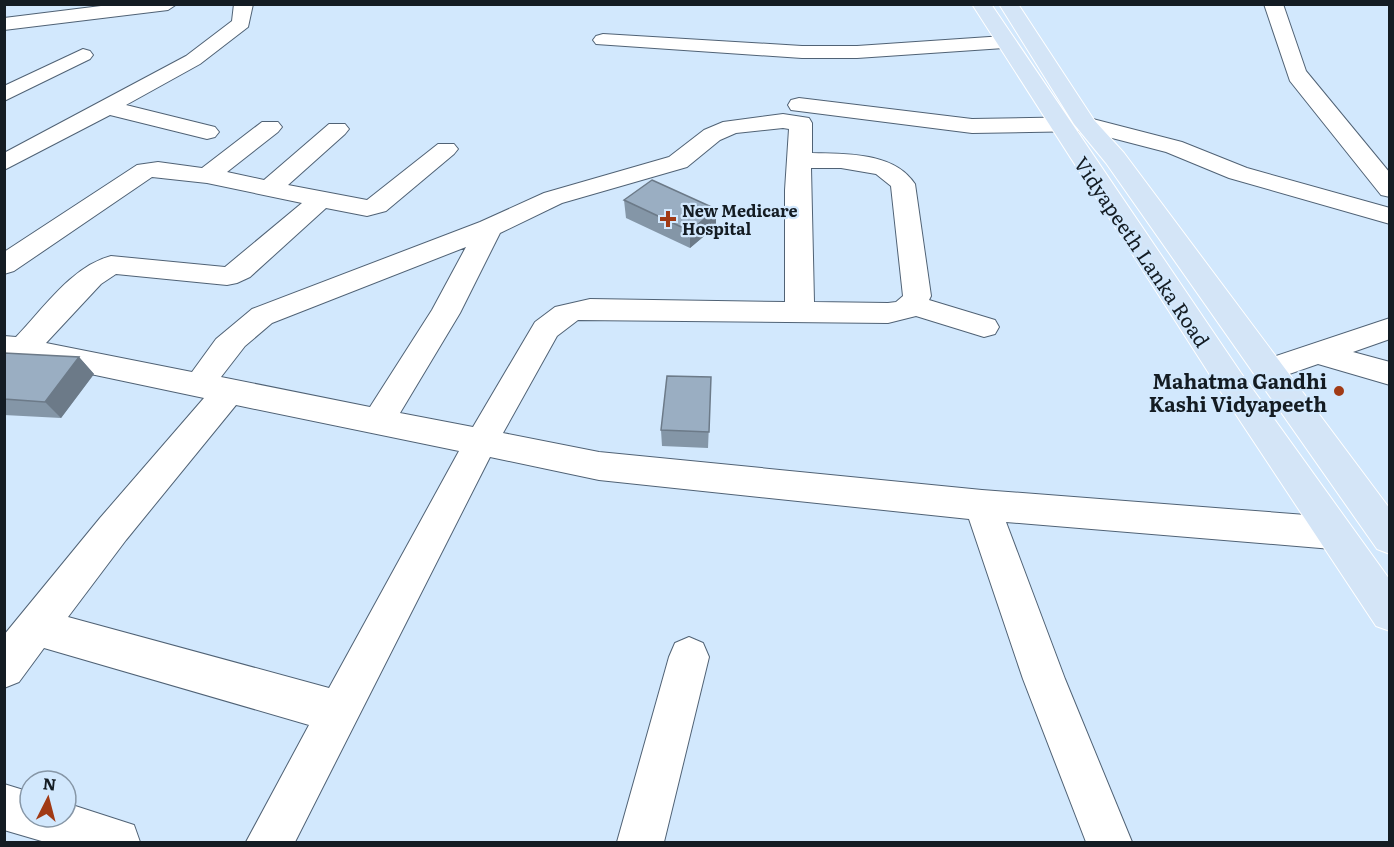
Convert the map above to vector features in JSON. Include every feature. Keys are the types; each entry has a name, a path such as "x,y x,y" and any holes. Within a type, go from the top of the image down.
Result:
{"main road":[{"name":"Vidyapeeth Lanka Road","path":"981,4 1004,42 1072,125 1115,158 1389,538"},
{"name":"Vidyapeeth Lanka Road","path":"1008,4 1072,125 1332,533 1389,613"}],"street":[{"path":"4,24 58,11 168,4"},
{"path":"4,163 193,60 242,23 244,4"},
{"path":"1273,4 1280,18 1290,63 1301,81 1389,190"},
{"path":"603,40 802,52 858,52 1004,42"},
{"path":"4,95 83,55"},
{"path":"799,105 972,126 1072,125 1174,147 1238,173 1389,216"},
{"path":"106,107 207,132"},
{"path":"4,668 112,529 215,387 223,349 240,331 261,316 489,228 553,198 678,162 712,135 731,127 783,121 801,123 799,160 800,312"},
{"path":"207,176 270,127"},
{"path":"271,187 337,129"},
{"path":"4,265 146,170 158,169 271,187 359,208 377,206 446,149"},
{"path":"270,843 482,441 546,329 557,317 571,310 888,314 907,311 913,305 917,296 903,184 884,168 841,161 799,160"},
{"path":"10,355 103,269 123,265 227,276 251,263 321,199"},
{"path":"379,419 445,313 489,228"},
{"path":"913,305 984,327"},
{"path":"1269,370 1389,328"},
{"path":"1317,353 1389,374"},
{"path":"10,355 215,387 599,466 982,505 1332,533"},
{"path":"982,505 1044,679 1108,843"},
{"path":"35,627 339,712"},
{"path":"640,843 689,657"},
{"path":"74,829 117,843"}],"building":[{"path":"652,180 716,209 690,231 624,200"},
{"path":"4,353 79,357 45,402 4,399"},
{"path":"667,376 711,377 709,432 661,430"}],"place":[{"name":"New Medicare Hospital","path":"668,219"},
{"name":"Mahatma Gandhi Kashi Vidyapeeth","path":"1339,391"}]}
